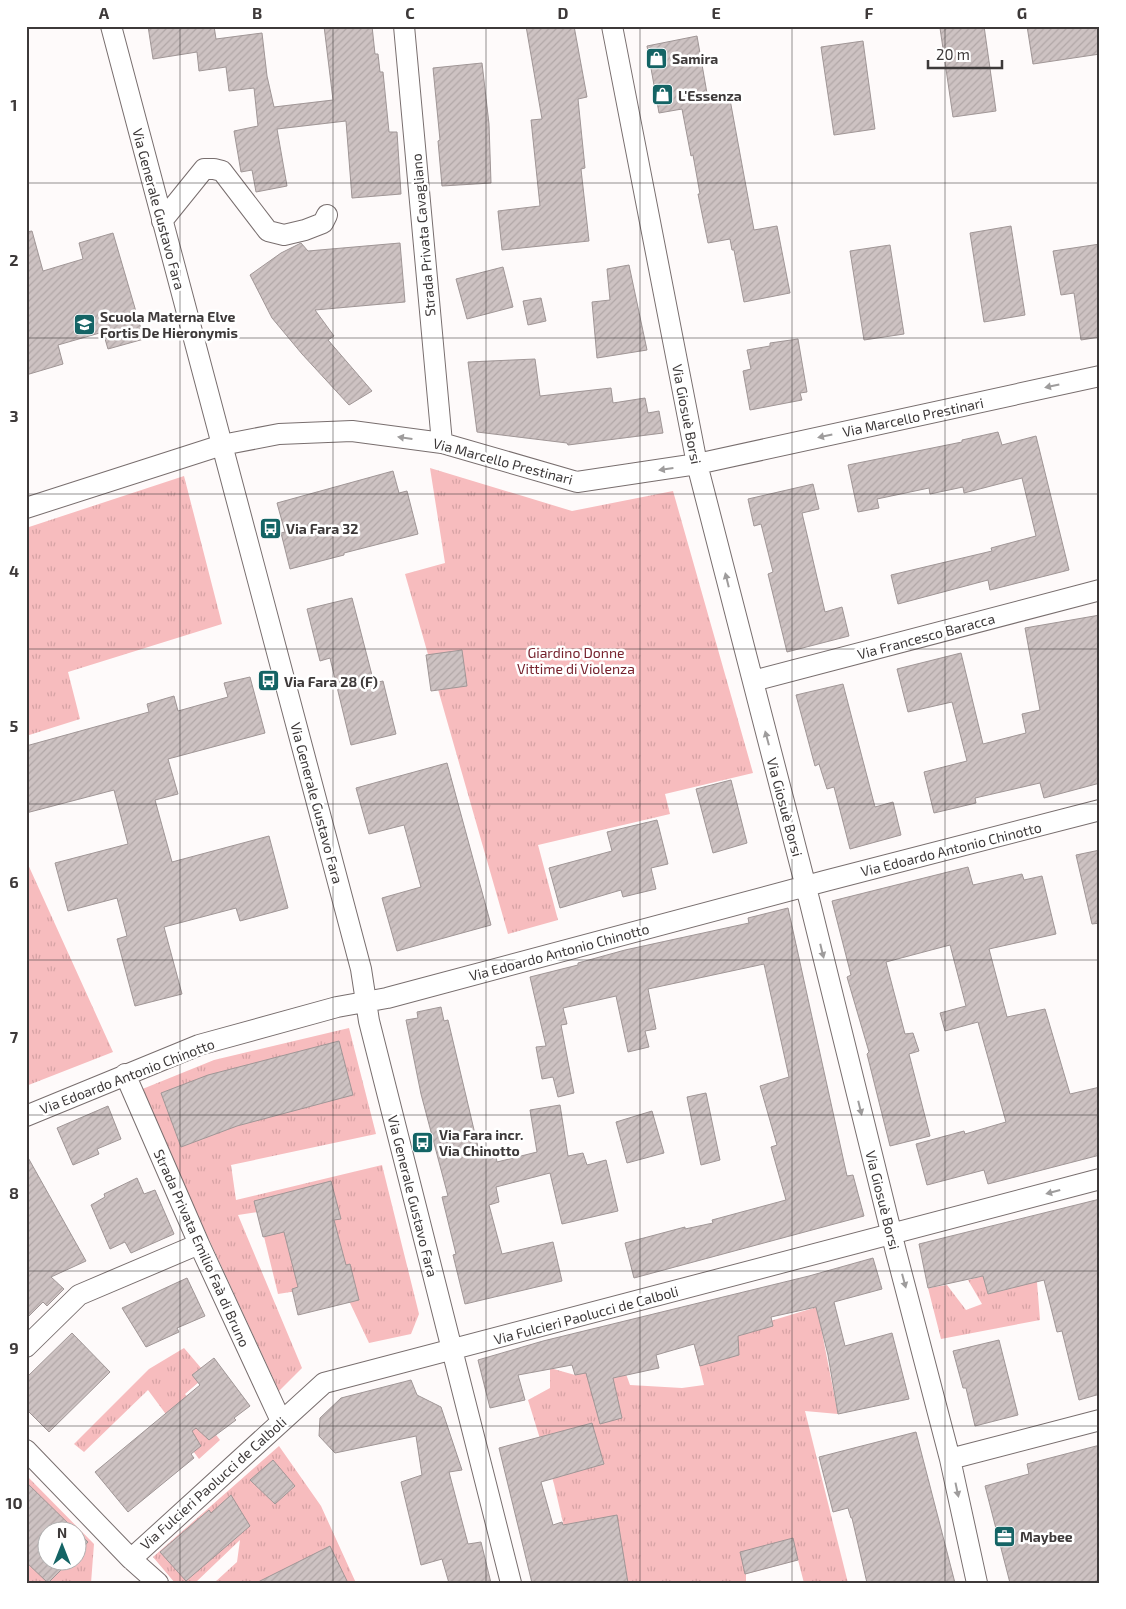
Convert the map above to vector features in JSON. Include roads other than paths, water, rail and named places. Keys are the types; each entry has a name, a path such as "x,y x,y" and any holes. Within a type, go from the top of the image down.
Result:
{"street":[{"name":"Via Generale Gustavo Fara","path":"111,26 361,969 369,1021 511,1583"},
{"name":"Strada Privata Cavagliano","path":"404,26 442,443"},
{"name":"Via Giosuè Borsi","path":"612,26 697,464 806,886 950,1459 977,1583"},
{"path":"162,221 204,169 214,169 222,172 268,231 284,235 305,230 323,223 327,215"},
{"name":"Via Marcello Prestinari","path":"26,508 222,445 279,434 352,431 442,443 577,482 697,464 1100,376"},
{"name":"Via Francesco Baracca","path":"753,681 1100,590"},
{"name":"Via Edoardo Antonio Chinotto","path":"26,1116 199,1045 337,1007 387,998 1100,810"},
{"name":"Strada Privata Emilio Faà di Bruno","path":"126,1074 199,1244 281,1421"},
{"name":"Via Fulcieri Paolucci de Calboli","path":"131,1558 324,1383 1100,1179"},
{"path":"26,1347 79,1295 199,1244"},
{"path":"950,1459 1100,1420"},
{"path":"26,1450 131,1558 158,1583"}],"place":[{"name":"Samira","path":"656,58"},
{"name":"L'Essenza","path":"662,95"},
{"name":"Scuola Materna Elve Fortis De Hieronymis","path":"84,324"},
{"name":"Via Fara 32","path":"270,528"},
{"name":"Via Fara 28 (F)","path":"268,681"},
{"name":"Via Fara incr. Via Chinotto","path":"423,1142"},
{"name":"Maybee","path":"1004,1536"}],"park label":[{"name":"Giardino Donne Vittime di Violenza","path":"576,660"}]}
